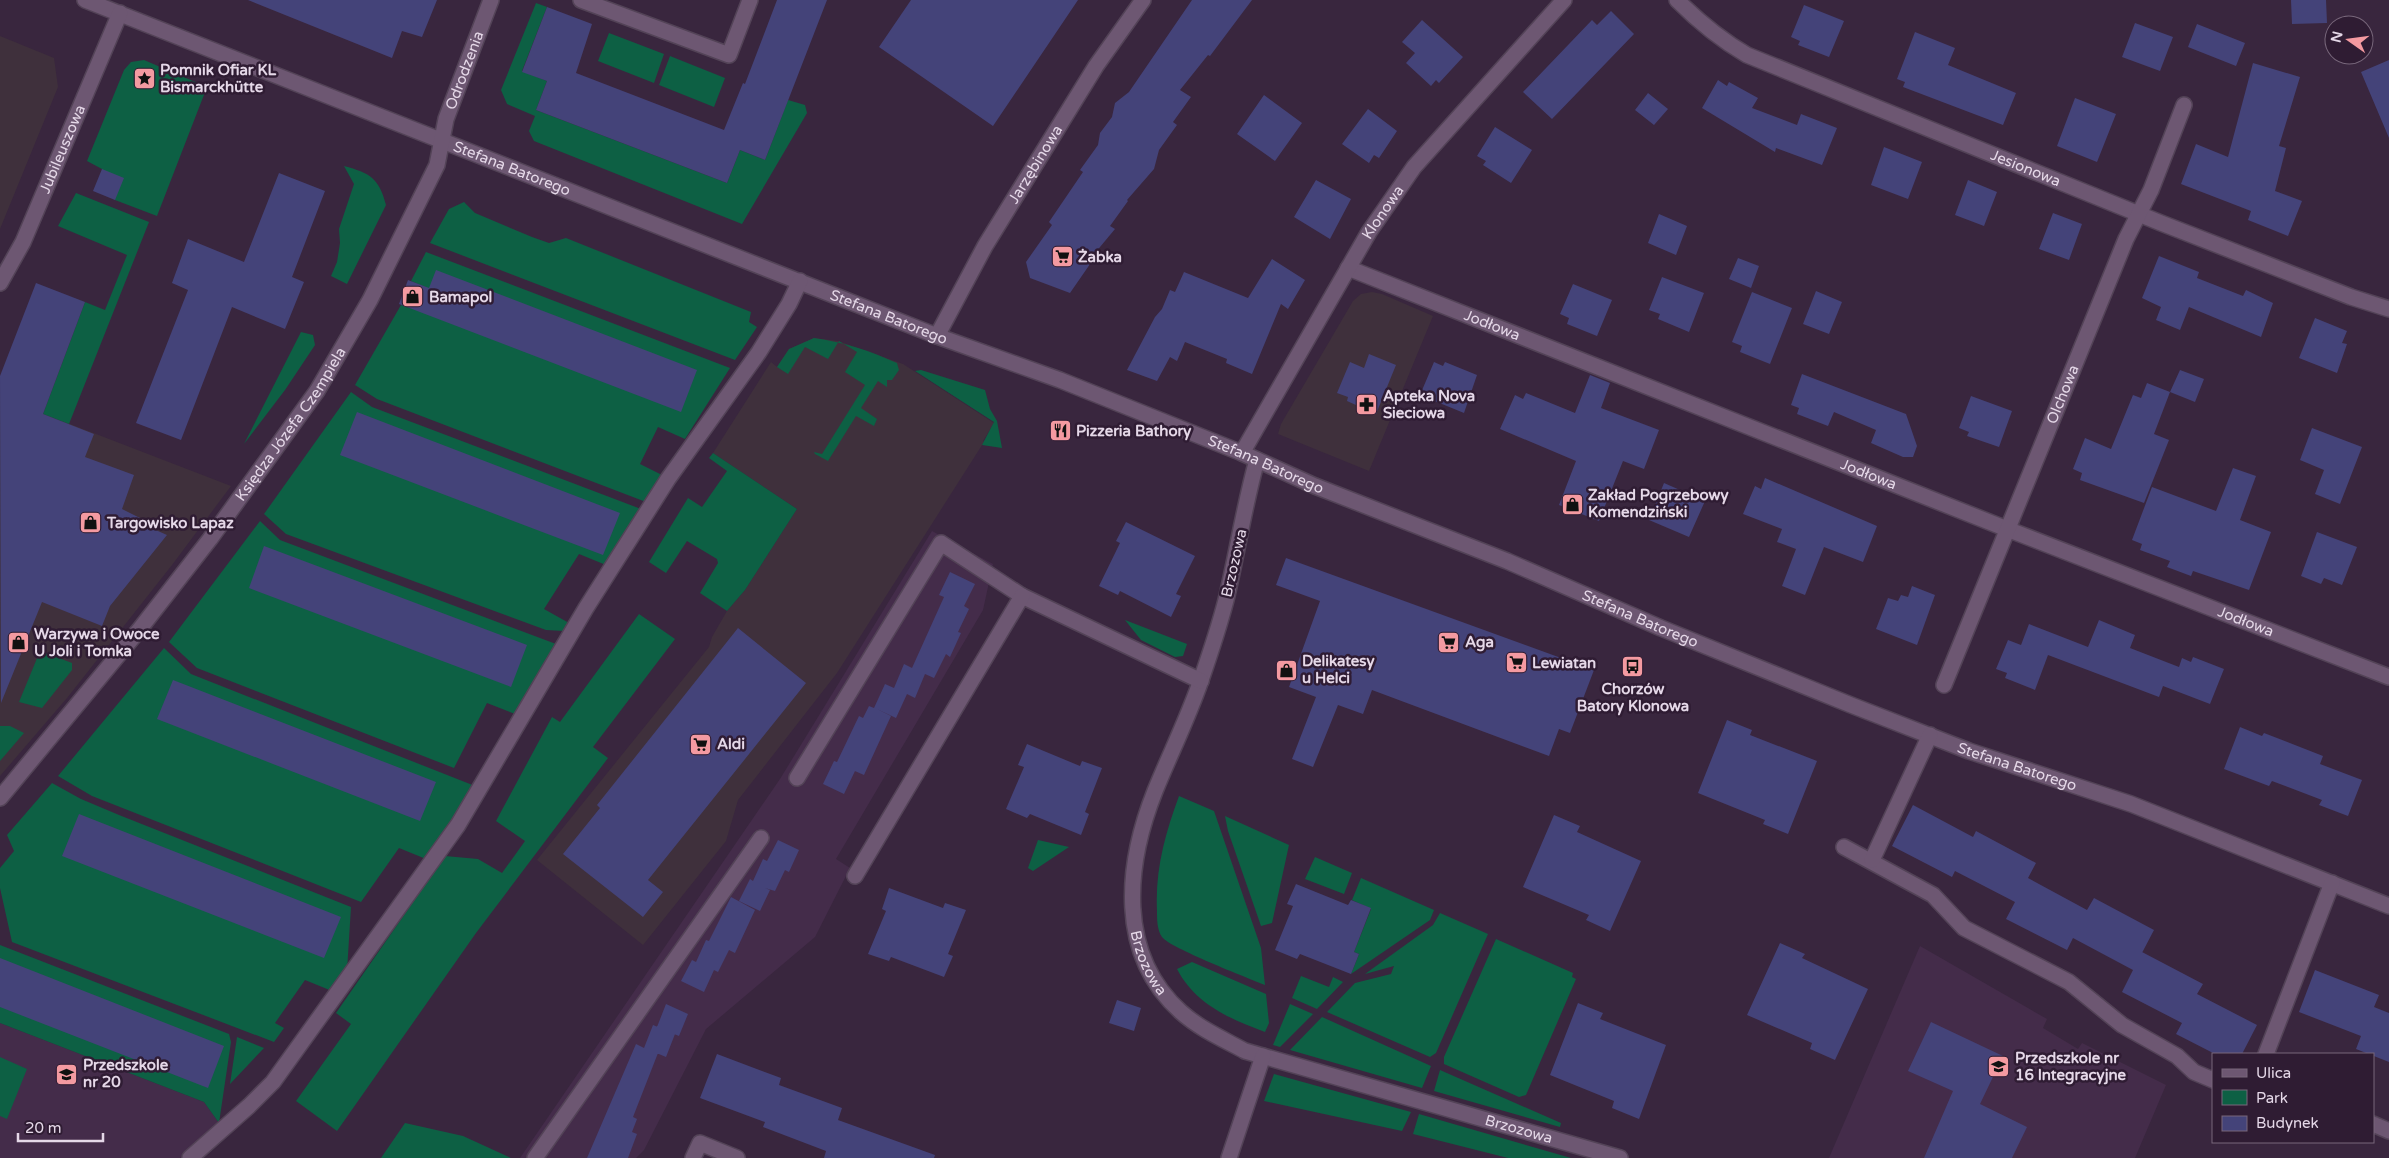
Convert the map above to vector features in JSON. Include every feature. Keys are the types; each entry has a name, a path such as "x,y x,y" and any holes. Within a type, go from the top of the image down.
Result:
{"street":[{"name":"Stefana Batorego","path":"85,0 937,336 1060,380 1242,453 1308,483 1507,561 1712,649 1930,736 2131,804 2389,906"},
{"name":"Odrodzenia","path":"441,140 446,119 491,0"},
{"path":"581,0 729,55 750,0"},
{"name":"Jarzębinowa","path":"937,336 1000,222 1096,66 1143,0"},
{"name":"Klonowa","path":"1242,453 1348,268 1393,196 1430,146 1564,0"},
{"name":"Jesionowa","path":"1677,0 1723,41 1747,55 2139,214 2351,297 2389,309"},
{"name":"Jubileuszowa","path":"0,283 27,232 120,13"},
{"name":"Olchowa","path":"1944,685 2126,239 2151,190 2184,105"},
{"name":"Księdza Józefa Czempiela","path":"0,798 139,630 210,538 317,391 396,250 437,165 441,140"},
{"name":"Jodłowa","path":"1348,268 2007,530 2389,677"},
{"path":"190,1158 273,1082 458,825 586,608 668,479 759,352 789,304 800,281"},
{"name":"Brzozowa","path":"1257,460 1225,602 1201,681 1155,792 1144,826 1131,888 1132,913 1137,938 1147,967 1162,993 1181,1012 1208,1032 1245,1051 1620,1158"},
{"path":"797,778 941,543 1022,596 1201,681"},
{"path":"855,876 1022,596"},
{"path":"1872,860 1930,736"},
{"path":"535,1158 761,838"},
{"path":"1844,847 1872,860 1933,895 1964,928 2069,982 2122,1026 2177,1056 2194,1072 2212,1080"},
{"path":"2266,1053 2332,883"},
{"path":"1229,1158 1263,1056"},
{"path":"2374,1124 2389,1131"},
{"path":"692,1158 700,1143 738,1158"}],"shaded area":[{"path":"0,36 54,58 58,87 0,229"},
{"path":"1372,292 1382,294 1433,316 1369,471 1278,434 1281,424 1353,301 1361,294"},
{"path":"814,338 838,341 903,364 994,423 984,442 837,673 738,800 726,841 643,945 537,860 709,647 712,637 727,611 745,590 797,509 713,453 771,362 777,367 789,349"},
{"name":"Targowisko Lapaz","path":"0,397 231,486 172,565 67,698 0,776"},
{"path":"932,531 993,564 983,610 836,859 850,868 815,937 706,1029 644,1150 636,1158 520,1158 780,779"},
{"name":"Przedszkole nr 16 Integracyjne","path":"1920,946 2047,1019 2043,1028 2078,1049 2082,1043 2166,1085 2135,1158 1829,1158"},
{"name":"Przedszkole nr 20","path":"0,1023 204,1102 219,1123 180,1158 0,1158"}],"green space":[{"path":"536,3 547,7 522,71 547,81 536,110 727,183 740,150 765,160 788,100 805,105 807,113 742,224 534,141 529,131 535,116 507,104 501,90"},
{"path":"609,33 664,54 654,83 598,61"},
{"path":"670,56 725,78 714,107 659,85"},
{"path":"144,60 207,87 157,216 115,200 102,169 87,161 124,70 131,62"},
{"path":"344,166 361,171 372,178 380,188 386,205 347,284 331,276 337,262 340,243 339,229 354,184"},
{"path":"76,193 149,222 69,424 43,414 85,302 105,310 127,255 58,226"},
{"path":"464,202 475,213 532,237 549,243 566,238 751,312 749,322 757,327 735,360 430,243 449,209"},
{"path":"426,252 730,368 685,439 658,427 640,464 662,475 646,502 377,399 355,385 401,305 420,311 428,288 411,281"},
{"path":"301,332 313,335 315,345 285,390 244,444"},
{"path":"814,338 838,342 828,359 805,347 788,374 777,367 789,349"},
{"path":"844,344 897,363 899,370 892,380 887,380 887,387 878,381 861,408 877,419 874,426 856,416 828,461 814,452 822,454 865,385 845,372 857,352"},
{"path":"921,370 985,390 990,409 997,421 1002,448 982,445 994,422 915,371"},
{"path":"351,392 372,407 641,509 606,565 579,554 544,609 569,623 564,631 546,630 286,534 264,514"},
{"path":"713,453 797,509 745,590 727,611 700,593 718,563 717,559 687,541 666,573 649,562 688,498 702,507 727,471 709,458"},
{"path":"260,521 280,540 556,644 515,714 487,703 454,768 197,668 169,642"},
{"path":"639,614 675,639 593,747 608,758 476,933 337,1131 296,1101 351,1024 336,1013 445,856 478,859 502,873 525,841 496,821 552,717 560,722"},
{"path":"1125,620 1187,644 1183,656 1175,657 1141,640"},
{"path":"164,648 191,674 475,786 426,859 399,848 361,902 92,796 58,776"},
{"path":"40,651 72,663 72,670 42,708 19,702"},
{"path":"0,726 10,726 24,733 0,761"},
{"path":"52,783 81,799 119,815 351,907 347,971 332,991 305,980 275,1023 284,1028 274,1042 12,942 0,888 0,868 14,851 7,835"},
{"path":"1179,796 1214,811 1261,948 1265,985 1179,948 1168,942 1160,934 1157,914 1159,867 1165,838"},
{"path":"1225,816 1289,845 1272,923 1261,926 1228,831"},
{"path":"1038,840 1069,847 1033,871 1028,868"},
{"path":"1315,857 1352,873 1344,894 1305,879"},
{"path":"1361,878 1434,910 1430,920 1351,974 1359,954 1354,952 1371,909 1352,900"},
{"path":"1440,913 1488,934 1436,1053 1430,1057 1327,1012 1355,983 1391,974 1394,966 1365,974 1433,925"},
{"path":"1496,939 1573,973 1572,977 1576,979 1526,1095 1519,1097 1444,1064 1444,1057"},
{"path":"0,945 229,1034 231,1042 219,1123 204,1102 0,1023"},
{"path":"1192,962 1266,994 1269,1023 1265,1032 1227,1016 1193,992 1177,969"},
{"path":"1301,976 1329,987 1333,977 1343,982 1317,1009 1292,998"},
{"path":"1290,1004 1313,1014 1280,1047 1273,1045"},
{"path":"1322,1017 1431,1066 1422,1088 1290,1050"},
{"path":"237,1037 264,1048 230,1084"},
{"path":"0,1057 27,1069 7,1119 0,1116"},
{"path":"1440,1070 1561,1123 1560,1127 1434,1091"},
{"path":"1274,1074 1411,1112 1402,1131 1264,1101"},
{"path":"1419,1114 1571,1158 1508,1158 1413,1134"},
{"path":"405,1123 463,1136 511,1158 381,1158"}],"building":[{"path":"248,0 437,0 422,37 402,31 392,58"},
{"path":"777,0 827,0 765,160 740,150 727,183 536,110 547,81 522,72 547,7 592,24 576,73 724,130 743,83 745,84"},
{"path":"911,0 1078,0 993,126 879,47"},
{"path":"1192,0 1252,0 1210,56 1208,55 1180,90 1191,97 1173,122 1177,125 1159,150 1154,169 1127,200 1110,226 1115,229 1095,253 1097,254 1070,293 1030,278 1026,262 1052,225 1049,222 1083,172 1080,170 1098,145 1100,133 1112,117 1115,103 1129,92"},
{"path":"2291,0 2326,0 2327,15 2324,15 2324,23 2292,24"},
{"path":"1804,5 1844,21 1829,57 1798,45 1800,41 1791,37"},
{"path":"1611,11 1634,34 1552,119 1523,92 1592,20 1597,25"},
{"path":"1422,20 1463,57 1439,83 1436,80 1431,86 1406,63 1415,53 1402,42"},
{"path":"2135,23 2173,37 2160,71 2122,57"},
{"path":"2197,24 2245,43 2236,66 2188,47"},
{"path":"1915,32 1955,48 1948,65 2016,93 2003,125 1903,87 1905,82 1897,79"},
{"path":"2389,60 2389,138 2361,72"},
{"path":"2253,63 2300,77 2279,146 2286,148 2275,191 2302,201 2288,236 2248,220 2251,211 2181,184 2196,144 2228,157"},
{"path":"1718,80 1727,86 1729,82 1758,98 1752,108 1797,125 1801,114 1837,128 1822,165 1776,148 1775,152 1702,108"},
{"path":"1648,93 1668,109 1654,125 1635,110"},
{"path":"1264,95 1302,123 1275,161 1237,134"},
{"path":"2075,98 2116,114 2097,162 2057,146"},
{"path":"1368,109 1397,131 1379,158 1374,155 1369,163 1342,144"},
{"path":"1495,127 1532,150 1511,183 1483,165 1486,161 1477,156"},
{"path":"1884,147 1922,162 1908,199 1871,185"},
{"path":"102,169 124,178 115,200 93,191"},
{"path":"279,173 325,191 292,277 304,282 285,329 232,307 181,440 136,423 188,290 172,283 188,239 244,262"},
{"path":"1316,180 1351,199 1330,239 1294,217"},
{"path":"1968,180 1997,192 1984,226 1955,215"},
{"path":"2053,213 2082,224 2069,260 2039,249"},
{"path":"1659,214 1687,226 1676,255 1648,243"},
{"path":"2159,256 2199,272 2197,278 2243,296 2246,290 2273,303 2261,337 2189,307 2180,330 2156,320 2161,307 2142,298"},
{"path":"1738,258 1759,266 1751,288 1729,279"},
{"path":"1272,259 1305,280 1288,309 1281,304 1252,374 1226,363 1227,359 1185,342 1177,361 1170,357 1157,381 1127,370 1155,317 1162,309 1170,290 1175,292 1184,272 1248,298"},
{"path":"436,270 697,370 681,412 399,304 408,280 429,288"},
{"path":"1662,277 1704,293 1689,332 1658,319 1660,314 1649,310"},
{"name":"Targowisko Lapaz","path":"36,283 85,302 43,414 94,434 85,457 134,475 122,509 142,519 140,523 167,535 110,606 102,626 42,602 1,703 0,376"},
{"path":"1573,284 1612,300 1597,336 1567,324 1569,318 1560,314"},
{"path":"1816,291 1842,302 1829,334 1803,324"},
{"path":"1752,292 1792,308 1770,364 1740,352 1742,346 1732,342"},
{"path":"2315,318 2347,331 2342,343 2347,344 2337,373 2299,358"},
{"path":"1369,354 1396,365 1376,414 1347,401 1348,397 1337,393 1350,362 1364,368"},
{"path":"1434,362 1443,366 1445,362 1477,375 1464,413 1420,395"},
{"path":"2180,370 2204,379 2195,402 2170,392"},
{"path":"1802,374 1906,414 1917,446 1913,457 1903,457 1871,443 1876,430 1834,412 1828,426 1797,414 1799,408 1791,405"},
{"path":"1590,375 1610,383 1601,408 1659,430 1644,469 1623,461 1599,521 1559,505 1576,461 1500,429 1515,395 1523,399 1526,393 1575,413"},
{"path":"2147,383 2170,392 2154,434 2169,440 2144,503 2080,480 2082,473 2073,469 2085,438 2111,449 2133,395 2141,398"},
{"path":"1971,396 2012,411 1999,447 1967,436 1969,432 1959,428"},
{"path":"357,412 620,513 603,555 340,455"},
{"path":"2312,428 2362,447 2340,504 2315,494 2324,470 2300,460"},
{"path":"2233,468 2256,476 2240,520 2271,532 2249,590 2193,571 2191,576 2167,567 2170,561 2140,550 2142,544 2132,540 2152,487 2216,511"},
{"path":"1765,478 1877,526 1863,562 1824,547 1805,595 1782,586 1796,549 1777,542 1782,529 1743,514 1755,486 1761,489"},
{"path":"1664,483 1705,501 1689,537 1649,520"},
{"path":"1126,522 1195,556 1176,594 1181,596 1171,617 1120,591 1118,595 1099,586 1120,543 1116,541"},
{"path":"2317,532 2357,547 2342,585 2324,578 2321,584 2301,576"},
{"path":"264,546 527,645 511,687 249,588"},
{"path":"1286,558 1594,670 1570,733 1559,729 1549,756 1372,690 1363,714 1338,705 1313,767 1292,759 1316,697 1289,687 1320,601 1276,585"},
{"path":"950,572 975,584 964,606 969,609 958,632 961,633 950,657 946,654 934,678 925,674 915,698 907,694 896,718 877,709 891,716 864,775 855,771 844,794 823,784 834,761 837,762 859,716 863,718 869,706 874,708 885,684 894,688 904,664 912,668 944,597 939,595"},
{"path":"1912,586 1935,595 1917,645 1876,629 1888,598 1898,601 1901,595 1908,597"},
{"path":"2099,620 2135,635 2130,648 2179,667 2182,658 2191,662 2193,657 2224,669 2210,704 2163,686 2159,697 2048,655 2035,690 2005,678 2007,673 1996,669 2008,640 2021,645 2029,624 2088,647"},
{"name":"Aldi","path":"738,628 806,683 648,880 663,892 643,917 563,854 600,808 597,805"},
{"path":"173,680 436,782 420,821 157,719"},
{"path":"1727,720 1752,730 1750,735 1817,761 1788,834 1763,824 1765,820 1698,793"},
{"path":"2240,727 2262,736 2264,733 2323,756 2320,764 2362,780 2348,816 2319,805 2322,800 2272,781 2269,786 2224,769"},
{"path":"1027,744 1080,766 1082,761 1102,768 1085,812 1089,814 1081,835 1030,814 1027,818 1006,809 1024,767 1018,765"},
{"path":"1913,805 1973,837 1976,831 2036,863 2028,878 2087,910 2094,898 2154,930 2133,970 2073,938 2067,950 2006,919 2015,902 1955,871 1952,877 1892,846"},
{"path":"79,814 341,917 324,958 62,856"},
{"path":"1554,815 1580,826 1577,832 1641,861 1610,931 1586,920 1589,915 1523,887"},
{"path":"778,840 799,850 789,872 767,861"},
{"path":"763,859 785,870 775,891 765,888 770,890 760,911 739,901 750,879 753,881"},
{"path":"1296,884 1348,905 1351,900 1371,908 1354,952 1359,954 1351,974 1300,954 1297,959 1275,950 1293,906 1287,904"},
{"path":"889,888 943,908 945,903 966,910 948,954 953,956 944,977 891,957 889,961 868,954 886,911 882,909"},
{"path":"731,897 755,910 735,953 729,950 718,972 714,970 704,992 681,981 692,960 696,962 706,940 709,941"},
{"path":"1780,943 1805,954 1802,958 1868,989 1835,1060 1810,1049 1812,1043 1747,1015"},
{"path":"2142,952 2203,984 2197,994 2257,1025 2243,1053 2213,1053 2176,1034 2182,1023 2122,992"},
{"path":"0,958 224,1046 208,1088 0,1007"},
{"path":"2315,970 2379,995 2374,1007 2389,1013 2389,1062 2374,1056 2374,1053 2366,1053 2356,1049 2361,1036 2299,1012"},
{"path":"1117,1000 1141,1008 1134,1031 1109,1023"},
{"path":"1578,1003 1603,1013 1600,1019 1666,1045 1639,1119 1612,1108 1614,1101 1550,1075"},
{"path":"666,1004 688,1014 679,1036 657,1027"},
{"path":"1931,1022 2003,1056 1980,1104 2027,1127 2012,1158 1924,1158 1953,1091 1908,1071"},
{"path":"653,1025 675,1034 666,1057 658,1054 633,1117 637,1119 632,1132 637,1134 628,1158 587,1158 636,1044 644,1048"},
{"path":"717,1054 781,1078 779,1085 842,1108 838,1120 935,1155 934,1158 824,1158 826,1151 763,1127 765,1122 700,1098"}],"place":[{"name":"Pomnik Ofiar KL Bismarckhütte","path":"144,79"},
{"name":"Żabka","path":"1062,257"},
{"name":"Bamapol","path":"413,297"},
{"name":"Apteka Nova Sieciowa","path":"1367,405"},
{"name":"Pizzeria Bathory","path":"1060,431"},
{"name":"Zakład Pogrzebowy Komendziński","path":"1572,504"},
{"name":"Targowisko Lapaz","path":"91,523"},
{"name":"Aga","path":"1449,642"},
{"name":"Warzywa i Owoce U Joli i Tomka","path":"18,643"},
{"name":"Lewiatan","path":"1516,663"},
{"name":"Chorzów Batory Klonowa","path":"1633,666"},
{"name":"Delikatesy u Helci","path":"1286,670"},
{"name":"Aldi","path":"701,744"},
{"name":"Przedszkole nr 16 Integracyjne","path":"1999,1067"},
{"name":"Przedszkole nr 20","path":"67,1074"}]}
